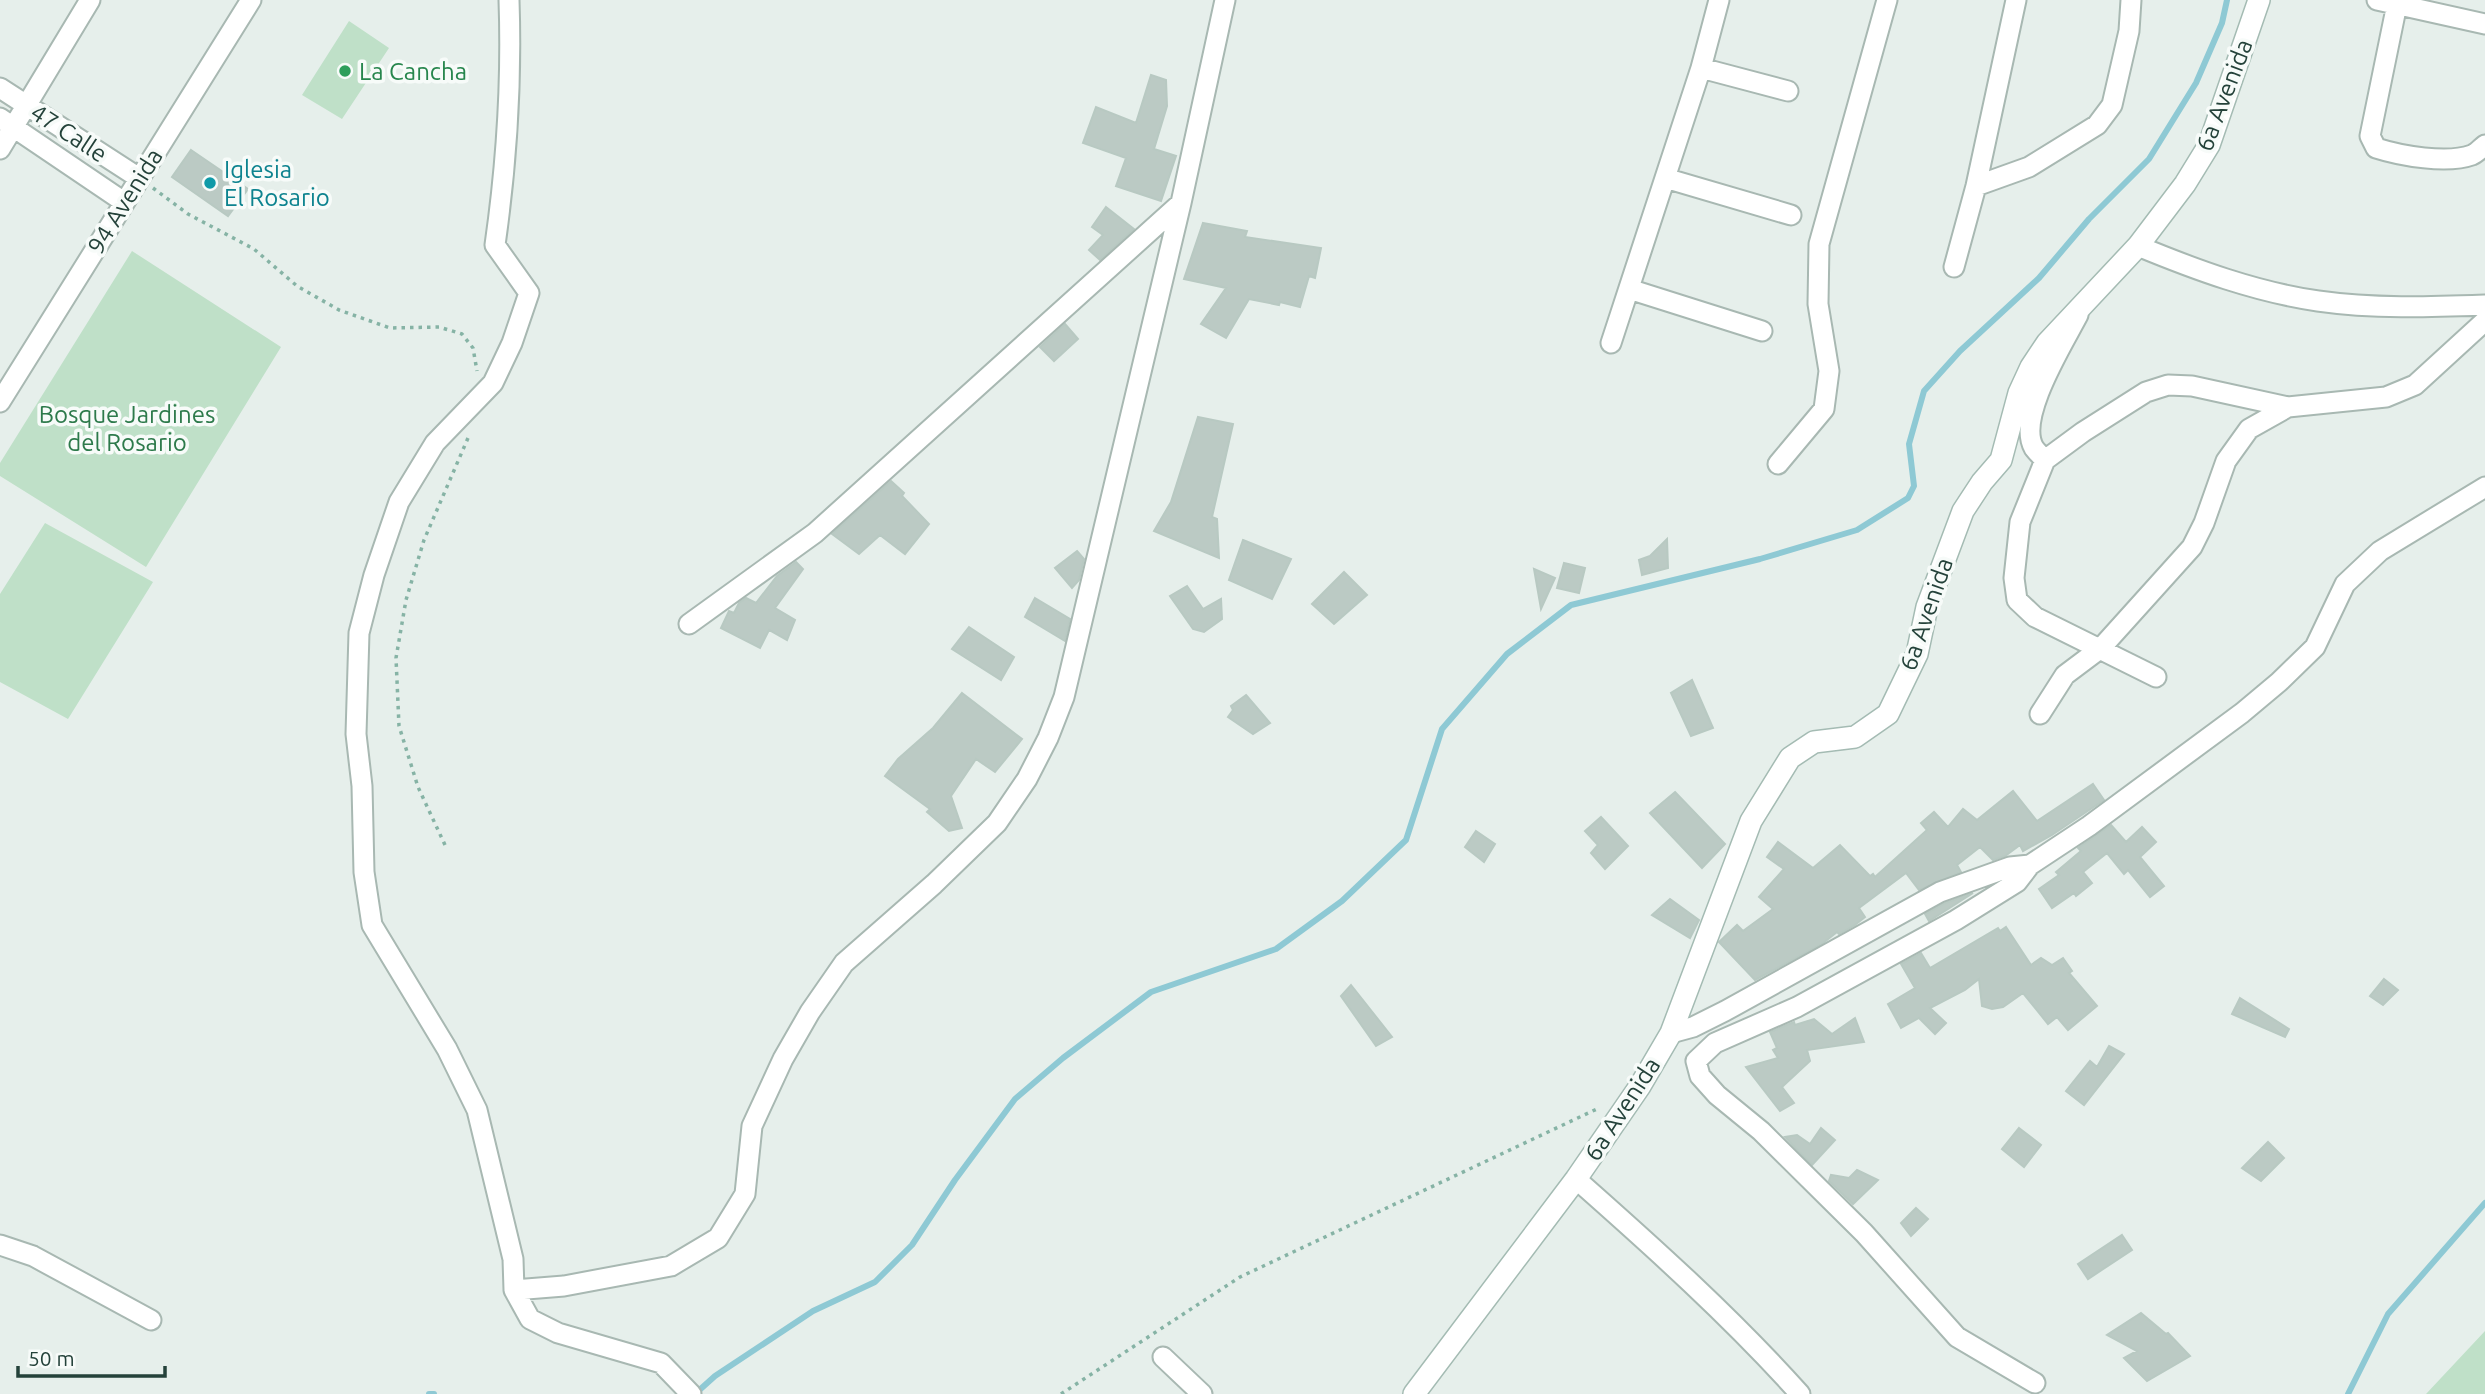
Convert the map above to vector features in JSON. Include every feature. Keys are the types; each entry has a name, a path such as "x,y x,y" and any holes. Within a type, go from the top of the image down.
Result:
{"street":[{"path":"0,149 7,122 26,105 90,0"},
{"name":"94 Avenida","path":"0,402 251,0"},
{"path":"509,0 511,72 507,154 495,245 529,293 512,343 492,383 435,443 399,502 374,575 359,633 356,734 362,786 364,872 372,925 447,1049 477,1110 513,1259 514,1290 530,1319 558,1333 661,1363 687,1389"},
{"path":"514,1290 564,1286 671,1266 718,1238 745,1194 752,1126 783,1059 810,1012 844,963 934,884 997,823 1027,779 1048,738 1064,697 1181,203 1225,0"},
{"path":"1611,343 1701,68 1719,0"},
{"path":"1778,464 1824,409 1829,371 1818,304 1819,244 1887,0"},
{"path":"1954,267 1976,186 2016,0"},
{"path":"1976,186 2029,167 2097,125 2112,105 2129,31 2131,0"},
{"name":"6a Avenida","path":"1414,1394 1576,1179 1640,1086 1671,1033 1751,821 1790,758 1814,742 1855,737 1888,715 1917,654 1927,607 1963,512 1982,482 2001,460 2019,393 2031,367 2047,343 2138,246 2185,184 2209,145 2259,0"},
{"path":"2485,24 2387,2 2370,136 2376,148 2393,153 2448,159 2474,155 2485,145"},
{"path":"1701,68 1788,91"},
{"name":"47 Calle","path":"0,88 139,178"},
{"name":"47 Calle","path":"7,122 124,202"},
{"path":"1665,178 1791,215"},
{"path":"689,624 815,533 1181,203"},
{"path":"2138,246 2192,269 2317,301 2390,307 2485,305"},
{"path":"1629,289 1762,331"},
{"path":"2045,460 2033,447 2030,425 2033,405 2081,308"},
{"path":"2156,677 2035,617 2017,600 2014,578 2020,522 2045,460 2146,392 2168,385 2192,386 2288,407 2386,397 2415,385 2485,321"},
{"path":"2040,714 2065,675 2101,648 2192,547 2204,523 2226,461 2249,429 2288,407"},
{"path":"2035,1383 1957,1337 1864,1233 1761,1131 1717,1095 1700,1076 1696,1061 1715,1043 1797,1007 1956,920 2017,882 2030,864 2089,826 2270,690 2315,647 2345,584 2380,551 2485,487"},
{"path":"1671,1033 1693,1027 1940,892 2010,867 2030,864"},
{"path":"1693,1027 1715,1043"},
{"path":"1576,1179 1648,1243 1771,1362 1800,1394"},
{"path":"0,1245 33,1256 151,1320"},
{"path":"1163,1357 1202,1394"}],"path":[{"path":"139,178 188,214 254,249 297,286 340,310 390,328 439,327 463,334 473,348 477,373 492,383"},
{"path":"444,845 418,787 398,726 396,658 406,600 424,540 471,430"},
{"path":"1060,1394 1240,1277 1599,1108"}],"green space":[{"name":"La Cancha","path":"349,21 389,48 342,119 302,95"},
{"name":"Bosque Jardines del Rosario","path":"132,251 281,347 146,567 0,476 0,463"},
{"path":"45,523 153,582 68,719 0,682 0,594"},
{"path":"2485,1331 2485,1394 2426,1394"}],"building":[{"path":"1151,75 1166,80 1167,106 1154,149 1176,156 1161,201 1116,186 1126,158 1083,143 1096,107 1136,123"},
{"name":"Iglesia El Rosario","path":"191,150 248,189 228,216 172,177"},
{"path":"1106,207 1134,229 1100,260 1089,250 1103,235 1092,227"},
{"path":"1203,223 1247,231 1245,237 1321,248 1315,278 1309,276 1300,307 1249,299 1226,338 1201,324 1226,288 1184,279"},
{"path":"1065,324 1078,339 1054,361 1040,347"},
{"path":"1198,417 1233,424 1212,517 1217,519 1219,558 1154,531 1171,502"},
{"path":"891,481 929,524 905,554 880,535 859,554 832,534"},
{"path":"1667,539 1668,568 1642,575 1639,560 1650,556"},
{"path":"1243,540 1291,559 1272,599 1229,580"},
{"path":"1077,551 1084,559 1079,580 1072,588 1055,568"},
{"path":"796,562 803,569 775,608 795,620 787,640 769,630 760,648 721,628 729,611 734,613 739,603 746,598 756,603 777,576"},
{"path":"1564,563 1585,568 1579,593 1557,588"},
{"path":"1534,569 1555,578 1541,609"},
{"path":"1344,572 1367,595 1334,624 1312,604"},
{"path":"1187,586 1203,609 1221,599 1222,619 1204,632 1193,629 1170,596"},
{"path":"1035,598 1070,619 1065,641 1025,617"},
{"path":"969,627 1014,657 1001,680 952,649"},
{"path":"1692,680 1713,728 1691,736 1671,693"},
{"path":"962,693 1022,739 995,772 976,759 951,796 962,828 949,831 927,812 930,809 885,776 898,759 933,728"},
{"path":"1246,695 1270,723 1253,734 1228,717 1233,710 1231,706"},
{"path":"2093,784 2104,800 2052,835 2023,851 2020,845 2005,856 1993,860 1980,847 1957,865 1961,872 1919,890 1906,873 1859,908 1865,917 1855,925 1839,934 1837,932 1822,944 1755,980 1719,942 1737,925 1743,931 1773,909 1759,897 1784,869 1767,857 1778,842 1813,868 1840,845 1870,876 1873,874 1875,877 1927,830 1921,823 1934,812 1948,827 1963,809 1977,820 2013,791 2037,821"},
{"path":"1675,792 1725,844 1702,868 1650,813"},
{"path":"1601,817 1628,846 1605,869 1591,853 1598,845 1585,831"},
{"path":"2111,825 2126,842 2142,827 2156,842 2140,857 2164,886 2150,897 2128,870 2124,874 2107,853 2083,872 2092,883 2076,896 2074,893 2052,908 2039,889 2059,875 2056,872 2081,851 2078,848"},
{"path":"1476,831 1495,844 1484,862 1465,847"},
{"path":"1973,893 1929,921 1925,914 1945,903"},
{"path":"1670,899 1699,920 1690,938 1652,915"},
{"path":"2006,927 2031,965 2041,958 2052,965 2063,958 2072,971 2069,973 2097,1006 2068,1030 2057,1017 2048,1024 2023,993 2003,1007 1992,1009 1982,1006 1979,979 1965,990 1930,1008 1946,1023 1935,1034 1919,1018 1901,1028 1888,1004 1915,988 1901,964 1921,953 1930,968 1998,928 2000,931"},
{"path":"2384,979 2398,990 2383,1005 2370,996"},
{"path":"1351,985 1392,1037 1376,1046 1341,996"},
{"path":"2240,998 2289,1029 2285,1037 2232,1014"},
{"path":"1855,1018 1864,1042 1807,1050 1810,1061 1782,1087 1794,1103 1780,1111 1746,1067 1778,1058 1773,1050 1777,1048 1770,1032 1794,1022 1795,1025 1814,1019 1832,1034"},
{"path":"2109,1046 2124,1054 2084,1105 2066,1091 2090,1061 2097,1067"},
{"path":"1821,1128 1835,1140 1812,1165 1785,1137 1797,1135 1810,1144"},
{"path":"2019,1128 2041,1145 2024,1167 2002,1149"},
{"path":"2268,1142 2284,1158 2261,1181 2242,1168"},
{"path":"1857,1170 1878,1180 1853,1204 1829,1181 1831,1175 1849,1178"},
{"path":"1916,1208 1928,1219 1911,1236 1901,1223"},
{"path":"2122,1235 2132,1250 2088,1279 2078,1264"},
{"path":"2141,1313 2168,1333 2190,1356 2147,1381 2124,1358 2137,1351 2107,1335"}],"waterway":[{"path":"695,1394 715,1376 813,1311 875,1282 912,1245 955,1180 1015,1099 1063,1058 1151,992 1276,949 1342,901 1406,840 1442,729 1507,654 1571,605 1760,559 1857,530 1908,498 1914,486 1909,444 1924,391 1960,351 2039,278 2089,219 2149,159 2196,83 2222,23 2227,0"},
{"path":"2348,1394 2388,1314 2485,1203"},
{"path":"429,1394 434,1394"}],"place":[{"name":"La Cancha","path":"345,71"},
{"name":"Iglesia El Rosario","path":"210,183"}]}
